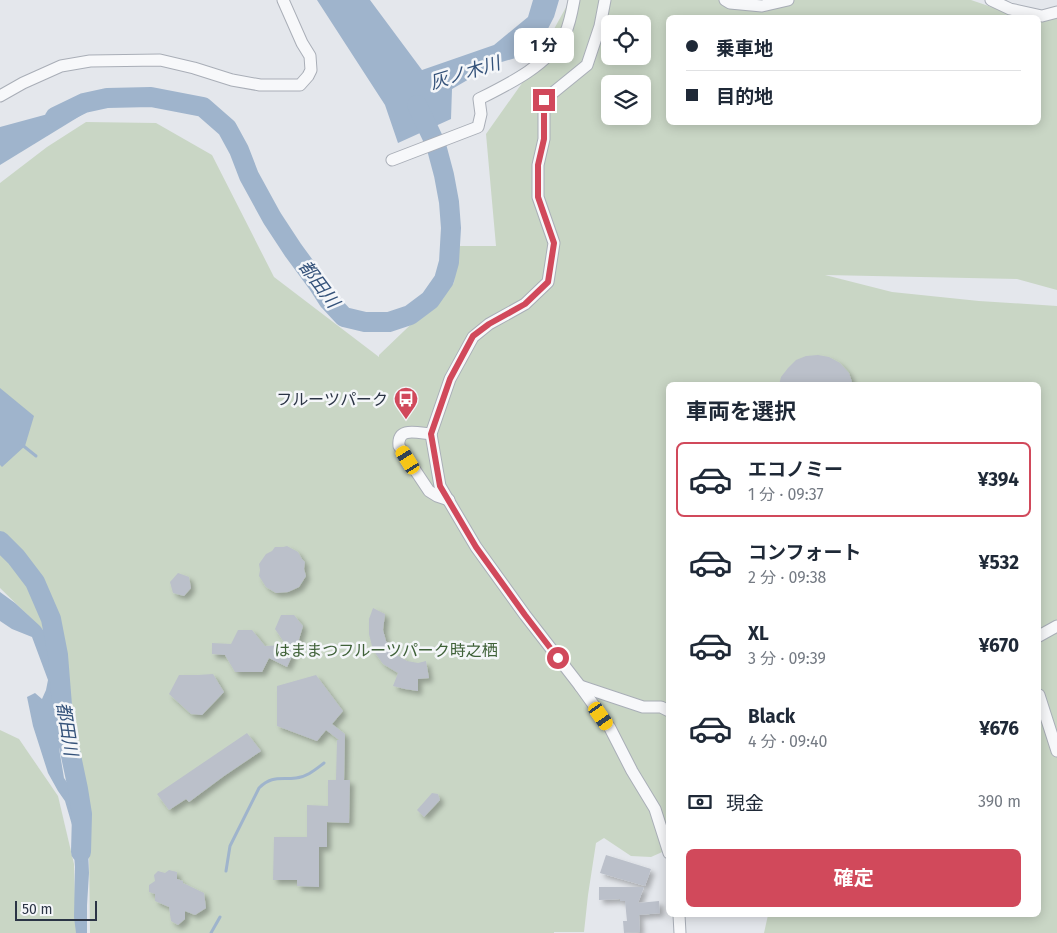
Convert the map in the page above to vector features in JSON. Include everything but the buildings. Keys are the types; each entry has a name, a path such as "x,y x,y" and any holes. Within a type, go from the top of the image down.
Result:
{"street":[{"path":"0,96 23,83 61,66 90,61 160,60 232,80 260,85 300,85 311,70 310,56 282,0"},
{"path":"392,160 478,127 481,114 479,99 530,71 551,52 570,22 574,0"},
{"path":"606,0 600,26 587,65 544,100 544,139 538,165 538,197 554,243 548,282 525,304 489,324 473,336 450,379 431,434 440,486 448,500 476,547 610,728 632,771 655,809 666,843"},
{"path":"725,0 730,3 762,6 788,0"},
{"path":"991,0 1010,9 1037,15"},
{"path":"1041,16 1057,12"},
{"path":"431,434 408,432 398,439 399,446 429,491 448,500"},
{"path":"1041,635 1057,626"},
{"path":"580,686 643,706 666,710"},
{"path":"1041,701 1057,751"},
{"path":"679,917 680,933"}],"green space":[{"name":"はままつフルーツパーク時之栖","path":"570,0 971,0 1015,15 666,15 666,125 1041,125 1041,18 1057,14 1057,290 1017,279 825,275 892,292 979,301 1057,306 1057,933 764,933 768,917 1041,917 1041,382 666,382 666,850 651,857 631,856 604,838 596,843 584,932 90,933 89,851 68,725 43,630 0,588 0,183 47,147 86,122 156,123 212,155 274,277 379,357 454,283 457,246 496,246 486,134 532,69"},
{"path":"0,730 19,739 58,796 74,864 76,933 0,933"}],"water":[{"name":"灰ノ木川","path":"317,0 370,0 422,70 494,45 528,17 533,0 559,0 554,17 536,52 495,64 452,89 451,119 398,143 385,105"},
{"path":"107,98 80,116 0,165 0,127"},
{"path":"0,388 34,416 25,446 2,467 0,465"},
{"path":"0,592 40,626 52,642 56,664 54,709 61,737 59,748 64,778 73,791 88,850 87,933 76,933 72,825 65,801 48,773 33,726 27,697 35,693 42,699 48,680 32,637 12,629 0,621"}],"waterway":[{"name":"都田川","path":"55,117 84,103 107,98 151,97 203,107 227,128 239,150 249,176 272,218 329,301 344,317 365,322 389,322 410,315 430,300 444,280 449,262 451,228 444,175 436,145 417,105"},
{"path":"21,444 36,456"},
{"name":"都田川","path":"0,541 16,557 35,582 51,619 58,655 63,718 82,814 81,852"},
{"path":"226,871 230,846 259,788 268,781 304,776 324,763"},
{"path":"211,933 220,917"}],"place":[{"name":"フルーツパーク","path":"406,420"}],"route":[{"path":"544,100 544,139 538,165 538,197 554,243 548,282 525,304 489,324 473,336 450,379 431,434 440,486 476,547 558,658"}]}
